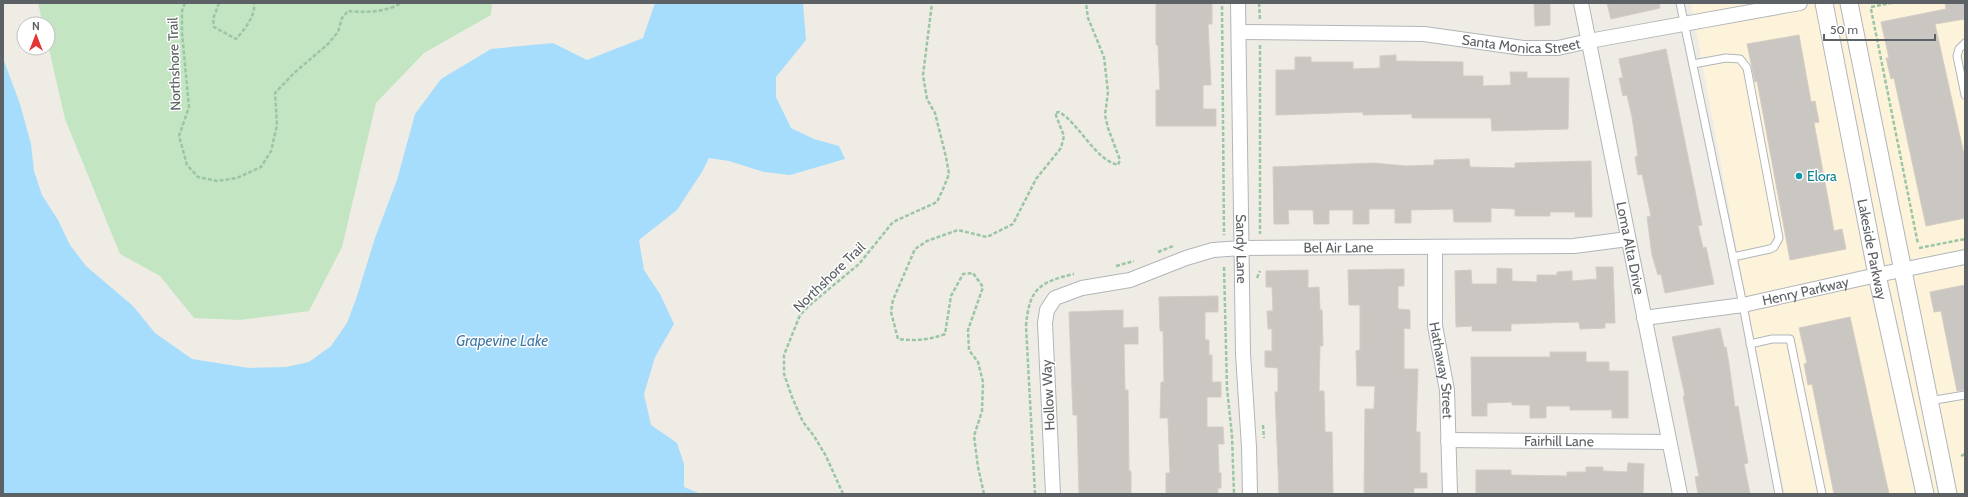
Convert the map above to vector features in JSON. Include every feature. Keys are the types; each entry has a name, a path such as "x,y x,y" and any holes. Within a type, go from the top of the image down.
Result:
{"street":[{"name":"Sandy Lane","path":"1238,3 1243,354 1249,447 1250,494"},
{"name":"Loma Alta Drive","path":"1581,3 1680,494"},
{"name":"Santa Monica Street","path":"1239,32 1424,34 1523,48 1558,48 1589,41 1800,3"},
{"name":"Lakeside Parkway","path":"1824,3 1877,275 1925,494"},
{"name":"Lakeside Parkway","path":"1848,3 1901,270 1948,494"},
{"name":"Bel Air Lane","path":"1055,298 1082,288 1130,280 1186,258 1242,242 1435,248 1574,246 1628,239"},
{"name":"Hathaway Street","path":"1435,248 1435,326 1447,390 1450,494"},
{"name":"Henry Parkway","path":"1644,318 1743,305 1965,257"},
{"name":"Hollow Way","path":"1053,494 1045,323 1047,310 1055,298"},
{"name":"Fairhill Lane","path":"1448,440 1669,442"}],"lane":[{"path":"1680,3 1743,305 1779,494"},
{"path":"1965,43 1958,48 1957,56 1965,95"},
{"path":"1693,64 1726,58 1740,59 1747,68 1779,238 1770,250 1733,257"},
{"path":"1750,344 1772,339 1790,339 1822,494"},
{"path":"1928,401 1965,395"}],"path":[{"name":"Northshore Trail","path":"185,3 182,10 182,33 189,107 179,136 187,165 198,177 217,181 237,178 260,167 271,151 277,125 275,93 328,44 338,32 342,18 348,11 369,12 395,7 401,3"},
{"path":"219,3 213,19 214,27 236,39 244,31 255,10 254,3"},
{"name":"Northshore Trail","path":"843,494 826,456 814,436 803,422 792,397 784,374 784,355 800,315 811,304 860,264 893,222 937,202 943,189 949,174 935,113 927,99 923,74 932,3"},
{"path":"984,494 978,467 974,436 982,411 983,382 978,362 970,350 968,330 983,288 973,272 963,274 952,296 945,334 932,339 915,342 898,339 891,312 893,300 915,249 928,241 958,230 987,237 1013,224 1036,179 1061,148 1064,136 1055,113 1059,112 1067,116 1100,152 1112,163 1118,165 1120,160 1108,128 1106,115 1108,92 1104,57 1088,18 1086,3"},
{"path":"1222,3 1222,235 1242,242 1260,235 1259,3"},
{"path":"1891,3 1871,8 1918,244"},
{"path":"1919,248 1965,239"},
{"path":"1155,254 1174,246"},
{"path":"1112,267 1136,261"},
{"path":"1224,267 1227,388 1232,436 1234,494"},
{"path":"1035,494 1026,326 1028,309 1034,295 1042,285 1051,279 1079,273"},
{"path":"1961,456 1965,454"}],"shaded area":[{"path":"1691,3 1965,3 1965,494 1785,494 1750,320"}],"green space":[{"path":"38,3 492,3 491,15 424,53 376,103 342,247 309,311 240,320 194,318 160,276 120,254 65,119 51,56 56,56 56,16 41,16"}],"water":[{"name":"Grapevine Lake","path":"655,3 803,3 806,40 776,77 776,97 791,128 814,139 839,146 845,159 790,175 764,172 729,161 709,158 702,172 677,210 639,240 644,270 660,294 674,324 655,357 644,394 651,425 677,443 684,464 684,487 701,494 3,494 3,58 20,104 31,144 34,171 42,195 58,220 70,245 86,266 133,306 155,333 192,359 249,368 286,367 309,362 331,346 347,323 375,238 397,180 415,114 441,79 491,49 553,43 587,60 643,38"}],"building":[{"path":"1156,3 1212,3 1212,24 1208,24 1211,85 1203,85 1203,109 1216,109 1216,126 1156,126 1156,90 1160,90 1158,45 1156,45"},
{"path":"1534,3 1550,3 1550,25 1535,26"},
{"path":"1607,3 1659,3 1660,8 1611,19"},
{"path":"1945,3 1965,3 1965,19 1935,24 1965,159 1965,218 1926,226 1894,78 1891,79 1886,58 1889,58 1881,22 1946,9"},
{"name":"Elora","path":"1799,35 1811,102 1815,101 1819,122 1814,123 1834,231 1842,229 1846,249 1790,260 1757,81 1755,82 1747,44"},
{"path":"1666,49 1702,225 1698,226 1703,248 1706,247 1714,284 1665,293 1661,274 1658,275 1652,255 1647,217 1651,216 1642,174 1638,175 1635,157 1638,156 1632,117 1627,95 1623,96 1619,78 1623,78 1619,59"},
{"path":"1396,55 1396,61 1463,62 1463,76 1483,76 1483,86 1511,85 1510,72 1527,72 1527,78 1569,78 1568,129 1492,131 1491,118 1412,118 1412,114 1363,115 1363,112 1276,115 1276,70 1295,70 1295,57 1311,57 1311,62 1353,62 1353,69 1380,68 1380,56"},
{"path":"1469,159 1470,167 1515,168 1515,163 1591,161 1592,217 1575,217 1575,212 1550,212 1550,216 1515,216 1515,209 1491,208 1491,222 1454,222 1453,209 1411,210 1411,223 1395,223 1395,209 1369,209 1369,224 1353,224 1353,210 1329,210 1329,224 1314,224 1313,210 1288,210 1289,224 1274,224 1273,167 1374,163 1406,166 1434,165 1434,160"},
{"path":"1596,267 1613,267 1615,323 1605,323 1605,328 1580,329 1579,322 1511,324 1511,331 1472,331 1472,326 1456,327 1455,271 1471,270 1472,284 1497,284 1497,268 1512,269 1512,281 1537,282 1537,275 1557,275 1557,272 1572,271 1572,281 1597,279"},
{"path":"1404,269 1404,286 1398,286 1398,309 1410,310 1410,329 1404,328 1404,369 1418,369 1416,432 1420,432 1420,473 1427,473 1427,488 1414,488 1414,494 1364,494 1365,409 1374,409 1375,386 1357,386 1356,351 1360,350 1360,305 1349,305 1348,270"},
{"path":"1308,270 1308,288 1319,287 1320,310 1322,310 1323,346 1320,346 1319,391 1324,391 1325,432 1332,432 1333,494 1279,494 1275,392 1278,392 1278,368 1265,367 1265,351 1272,351 1272,329 1268,329 1267,311 1273,311 1272,287 1266,287 1266,271"},
{"path":"1965,285 1965,390 1957,391 1941,311 1934,312 1930,292"},
{"path":"1218,296 1218,312 1205,312 1205,340 1209,340 1209,355 1212,355 1212,382 1221,382 1221,397 1207,397 1207,427 1223,427 1224,444 1218,444 1221,488 1218,488 1218,494 1166,494 1166,473 1170,473 1168,418 1160,418 1161,382 1164,382 1163,331 1160,331 1159,297"},
{"path":"1123,310 1123,328 1138,327 1138,344 1124,344 1125,390 1128,390 1129,471 1131,471 1131,494 1079,494 1077,415 1073,415 1069,312"},
{"path":"1850,317 1889,494 1834,494 1812,384 1808,385 1804,364 1807,363 1799,328"},
{"path":"1720,328 1724,347 1726,347 1735,407 1738,406 1748,463 1744,464 1750,494 1698,494 1695,477 1699,476 1683,396 1685,396 1672,337"},
{"path":"1550,352 1586,352 1586,362 1609,362 1609,371 1628,371 1628,418 1612,418 1612,410 1570,410 1570,406 1546,406 1546,418 1530,418 1530,405 1512,405 1512,402 1487,403 1487,416 1472,416 1471,357 1550,357"},
{"path":"1628,463 1644,464 1643,494 1476,494 1476,470 1511,470 1511,475 1567,476 1567,472 1586,472 1586,467 1603,467 1603,471 1627,472"}],"place":[{"name":"Elora","path":"1799,176"}]}
